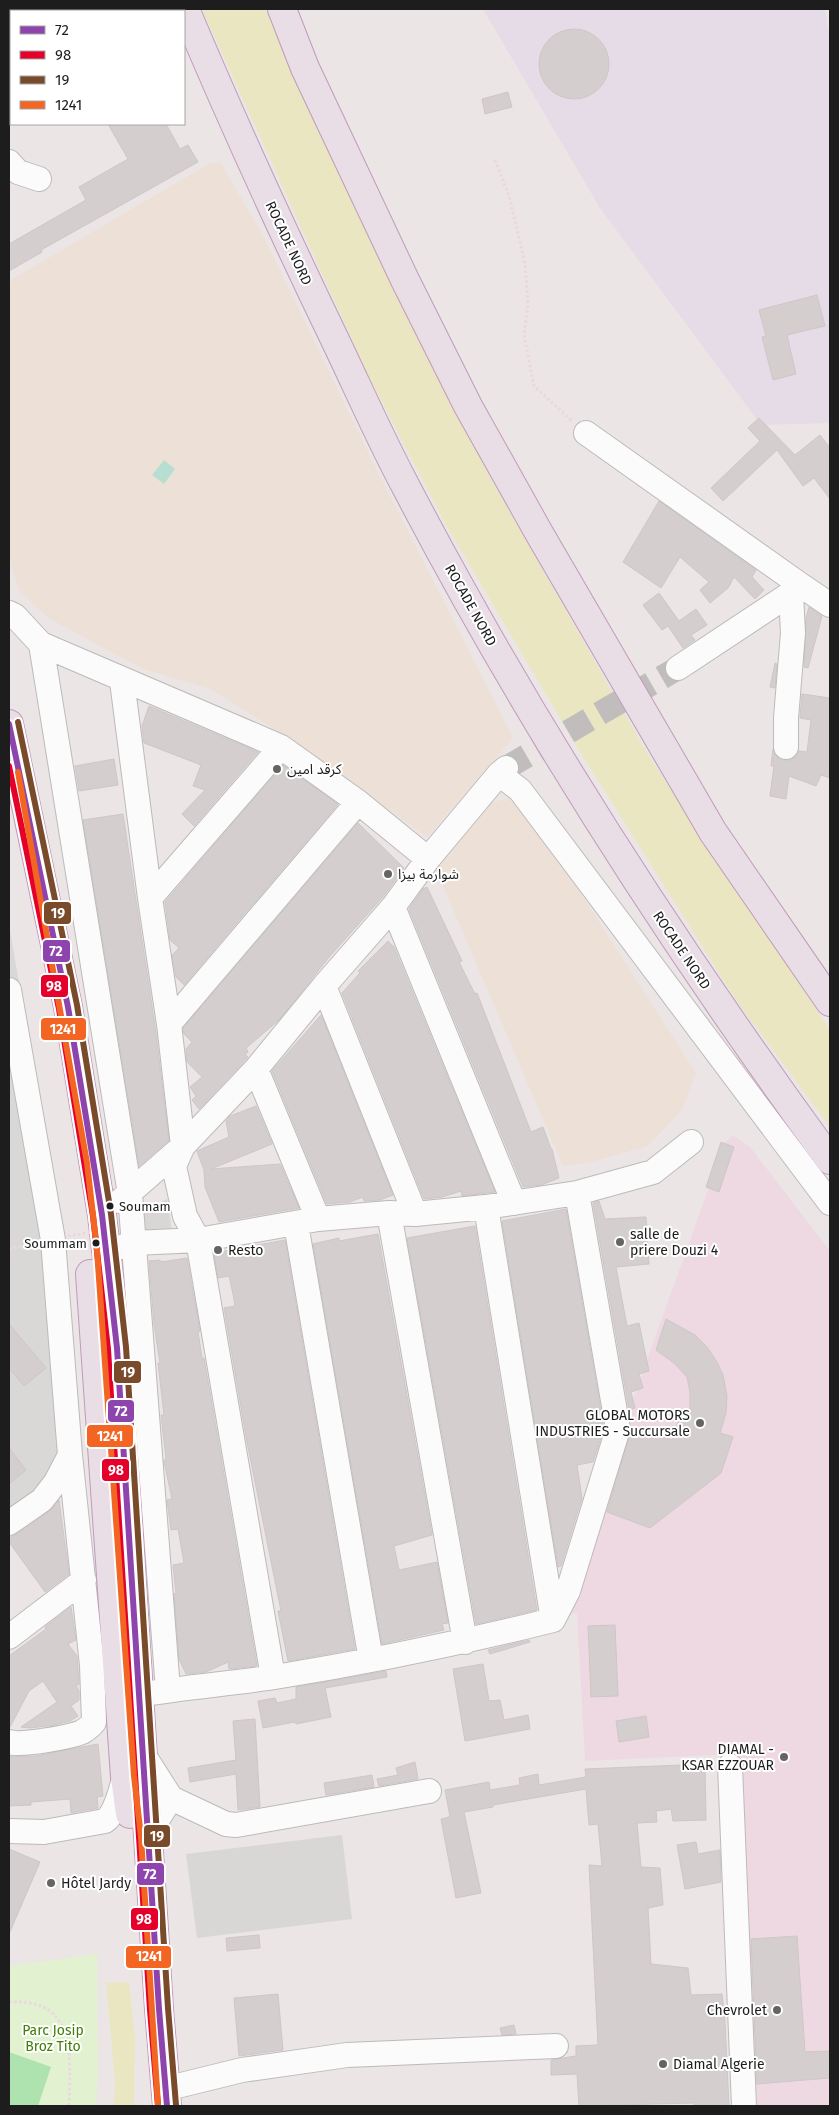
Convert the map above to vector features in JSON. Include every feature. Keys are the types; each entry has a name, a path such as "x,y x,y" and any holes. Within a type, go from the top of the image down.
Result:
{"highway":[{"name":"ROCADE NORD","path":"185,9 281,228 404,484 493,646 592,810 680,948 830,1160"},
{"path":"282,9 305,68 404,280 468,406 713,832 830,1002"},
{"path":"300,9 305,68"},
{"path":"9,724 68,1007 107,1232 118,1358 148,1835 160,2100"},
{"path":"9,774 78,1165 92,1296 104,1665 125,1776 160,2100"}],"street":[{"path":"185,36 206,59"},
{"path":"9,162 18,172 39,179"},
{"path":"586,433 797,590 830,606"},
{"path":"678,668 797,590"},
{"path":"786,747 786,718 797,590"},
{"path":"9,614 15,616 41,644 281,748 358,802 428,859"},
{"path":"41,644 130,1194 168,1690"},
{"path":"122,680 150,898 170,1024 183,1146 174,1166 185,1216 198,1240 273,1677"},
{"path":"150,898 281,748"},
{"path":"691,1142 653,1172 577,1193 514,1203 415,1214 389,1213 307,1221 198,1240 135,1243 107,1232 130,1194 183,1146 256,1069 324,986 393,907 428,859 502,771 520,790 830,1203"},
{"path":"170,1024 358,802"},
{"path":"393,907 514,1203"},
{"path":"324,986 415,1214"},
{"path":"9,990 13,1034 61,1238 70,1455 84,1580 104,1665 94,1722 90,1727 80,1733 27,1743 16,1744 9,1742"},
{"path":"256,1069 307,1221 371,1660"},
{"path":"139,1695 273,1677 371,1660 465,1642 553,1620 568,1591 618,1429 577,1193"},
{"path":"486,1207 553,1620"},
{"path":"389,1213 465,1642"},
{"path":"9,1523 42,1500 56,1482 70,1455"},
{"path":"9,1637 84,1580"},
{"path":"143,1754 171,1798 226,1824 236,1825 429,1792"},
{"path":"730,1766 744,2106"},
{"path":"9,1831 44,1832 105,1822 110,1818 125,1776"},
{"path":"148,1835 171,1798"},
{"path":"160,2100 242,2070 347,2055 556,2046"}],"path":[{"path":"494,160 509,196 525,263 528,304 524,335 534,386 560,412 586,433"},
{"path":"9,1249 61,1238 107,1232"},
{"path":"9,2002 24,2002 38,2005 55,2013 68,2045 69,2106"}],"shaded area":[{"path":"202,9 266,9 361,218 492,481 647,753 830,1030 830,1127 736,1000 579,750 446,525 370,379"},
{"path":"483,9 825,9 830,40 830,423 761,425 600,208"},
{"path":"220,162 264,237 371,458 513,738 427,837 277,731 210,689 143,669 48,618 19,590 9,559 9,281 210,163"},
{"path":"164,460 175,469 164,484 152,475"},
{"path":"508,798 519,806 582,895 696,1073 682,1110 648,1146 587,1163 563,1166 437,872 438,858 488,804"},
{"path":"9,924 63,1244 67,1468 9,1510"},
{"name":"DIAMAL - KSAR EZZOUAR","path":"733,1135 750,1147 830,1251 830,2106 757,2106 737,1754 585,1761 577,1613 566,1615 566,1593 725,1143"},
{"path":"167,1199 172,1231 146,1232 143,1212"},
{"path":"342,1835 352,1919 197,1938 186,1854"},
{"path":"129,1982 135,2038 134,2106 114,2106 115,2080 106,1983"}],"green space":[{"name":"Parc Josip Broz Tito","path":"97,1954 98,2070 96,2106 9,2106 9,1966"},
{"path":"9,2052 51,2067 38,2106 9,2106"}],"building":[{"path":"581,29 594,35 603,44 607,50 609,64 607,78 599,89 588,97 567,99 560,97 549,89 541,78 539,57 541,50 549,39 560,31"},
{"path":"508,92 512,107 485,114 482,99"},
{"path":"109,125 167,125 180,149 188,145 198,162 41,250 42,252 9,271 9,244 86,200 79,187 128,159"},
{"path":"817,295 825,326 787,335 796,374 773,380 762,337 766,336 759,310"},
{"path":"759,418 795,455 820,435 830,448 830,499 814,478 803,486 777,450 723,501 711,488 760,441 748,428"},
{"path":"659,501 756,570 752,577 764,590 755,599 734,577 728,588 710,603 700,590 709,582 680,557 661,588 623,562"},
{"path":"659,593 679,621 696,609 707,625 691,635 695,640 683,648 668,626 662,630 643,605"},
{"path":"809,607 822,616 808,668 804,667 806,618"},
{"path":"775,663 777,664 775,688 770,687"},
{"path":"802,694 830,698 830,778 821,775 816,786 789,776 786,799 770,796 774,766 771,766 773,749 779,759 786,761 793,759 799,751 807,752 811,720 800,718"},
{"path":"149,706 258,752 194,826 182,814 205,790 193,786 201,765 144,743 142,726"},
{"path":"114,759 118,785 79,791 75,766"},
{"path":"283,765 338,804 184,985 176,977 172,955 179,948 170,940 165,902"},
{"path":"123,814 155,1026 169,1140 139,1166 83,820"},
{"path":"358,823 404,868 382,898 330,956 279,1020 246,1048 248,1052 245,1054 248,1057 199,1109 192,1100 196,1096 190,1087 202,1077 187,1062 186,1049 192,1042 184,1034 183,1028"},
{"path":"427,887 462,961 459,962 475,994 477,993 531,1132 543,1127 552,1149 559,1178 541,1185 523,1187 409,909 423,889"},
{"path":"388,941 394,947 495,1192 462,1196 461,1191 442,1197 424,1199 342,993 360,973 358,971"},
{"path":"321,1015 393,1195 380,1200 364,1201 363,1197 350,1202 327,1204 272,1071"},
{"path":"256,1106 272,1144 211,1169 280,1164 299,1208 219,1222 205,1187 204,1170 197,1151 229,1137 226,1121 230,1116"},
{"path":"721,1142 734,1147 719,1192 706,1187"},
{"path":"599,1201 605,1219 646,1217 649,1264 616,1267 627,1326 639,1323 649,1371 639,1374 643,1388 631,1392 635,1408 629,1410 593,1203"},
{"path":"566,1209 604,1428 593,1462 577,1465 582,1498 561,1566 558,1567 502,1221"},
{"path":"475,1226 537,1610 476,1624 407,1238"},
{"path":"378,1234 432,1535 394,1546 399,1570 437,1562 448,1623 442,1624 444,1630 382,1644 313,1244 339,1238 339,1241"},
{"path":"285,1240 355,1649 288,1661 278,1611 281,1611 247,1442 224,1308 235,1306 234,1299 229,1276 218,1278 214,1253"},
{"path":"187,1258 200,1331 198,1332 202,1358 204,1358 257,1666 229,1669 228,1662 206,1672 186,1674 179,1659 173,1565 184,1563 178,1529 171,1530 167,1500 172,1499 164,1461 166,1458 161,1415 164,1415 149,1261 160,1260 161,1262"},
{"name":"GLOBAL MOTORS INDUSTRIES - Succursale","path":"666,1319 695,1335 707,1347 717,1362 723,1375 727,1396 726,1413 720,1433 733,1437 721,1473 650,1528 607,1512 632,1427 672,1440 679,1419 686,1420 690,1408 690,1392 687,1377 674,1363 656,1350"},
{"path":"9,1324 46,1368 24,1386 9,1368"},
{"path":"9,1448 26,1470 9,1484"},
{"path":"59,1500 69,1574 45,1592 9,1542 9,1538 50,1511"},
{"path":"71,1607 76,1640 68,1644 77,1656 79,1684 76,1686 79,1691 79,1700 71,1706 78,1716 70,1721 54,1725 30,1728 21,1727 57,1702 43,1681 29,1691 9,1729 9,1656 46,1629 45,1627"},
{"path":"615,1625 618,1696 591,1697 588,1626"},
{"path":"529,1640 530,1642 490,1654 488,1650"},
{"path":"483,1664 489,1701 500,1700 504,1720 528,1715 530,1729 465,1741 453,1669"},
{"path":"386,1671 387,1677 325,1688 331,1717 263,1728 258,1701 275,1698 277,1703 296,1699 296,1687"},
{"path":"646,1716 649,1737 619,1742 616,1721"},
{"path":"255,1719 260,1807 238,1810 236,1774 190,1782 188,1768 236,1760 233,1721"},
{"path":"98,1744 103,1796 97,1797 98,1808 71,1813 70,1799 31,1802 31,1805 9,1806 9,1756 36,1756"},
{"path":"415,1762 418,1779 379,1786 377,1779 398,1775 396,1768"},
{"path":"705,1764 706,1820 673,1821 671,1809 656,1811 657,1822 637,1823 641,1867 660,1868 663,1905 648,1908 651,1964 688,1968 691,1995 722,1994 729,2106 694,2106 694,2103 579,2106 577,2074 551,2075 551,2060 576,2056 576,2046 598,2045 589,1865 602,1866 598,1824 589,1825 586,1789 493,1805 493,1807 464,1812 481,1893 456,1898 441,1819 450,1817 445,1790 489,1782 490,1790 520,1785 519,1778 538,1774 539,1785 586,1777 585,1769"},
{"path":"372,1775 374,1787 326,1795 324,1783"},
{"path":"696,1842 698,1854 720,1850 721,1882 685,1889 677,1845"},
{"path":"9,1849 40,1862 9,1934"},
{"path":"259,1935 260,1948 227,1951 226,1938"},
{"name":"Chevrolet","path":"797,1936 805,2052 830,2051 830,2078 757,2084 751,1939"},
{"path":"278,1994 283,2050 239,2056 234,1998"},
{"path":"514,2025 516,2034 502,2035 500,2028"}],"tunnel":[{"path":"506,768 678,668"}],"transit line":[{"name":"19","path":"18,722 77,1005 111,1214 126,1347 168,2008 176,2105"},
{"name":"72","path":"9,724 68,1007 102,1215 117,1348 159,2009 167,2106"},
{"name":"98","path":"9,766 59,1009 93,1216 108,1349 150,2010 158,2106"},
{"name":"1241","path":"18,772 87,1163 97,1250 134,1776 141,1837 158,2105"}],"place":[{"name":"كرقد امين","path":"277,769"},
{"name":"شوارمة بيزا","path":"388,874"},
{"name":"Soumam","path":"110,1206"},
{"name":"salle de priere Douzi 4","path":"620,1242"},
{"name":"Soummam","path":"96,1243"},
{"name":"Resto","path":"218,1250"},
{"name":"GLOBAL MOTORS INDUSTRIES - Succursale","path":"700,1423"},
{"name":"DIAMAL - KSAR EZZOUAR","path":"784,1757"},
{"name":"Hôtel Jardy","path":"51,1883"},
{"name":"Chevrolet","path":"777,2010"},
{"name":"Diamal Algerie","path":"663,2064"}]}
